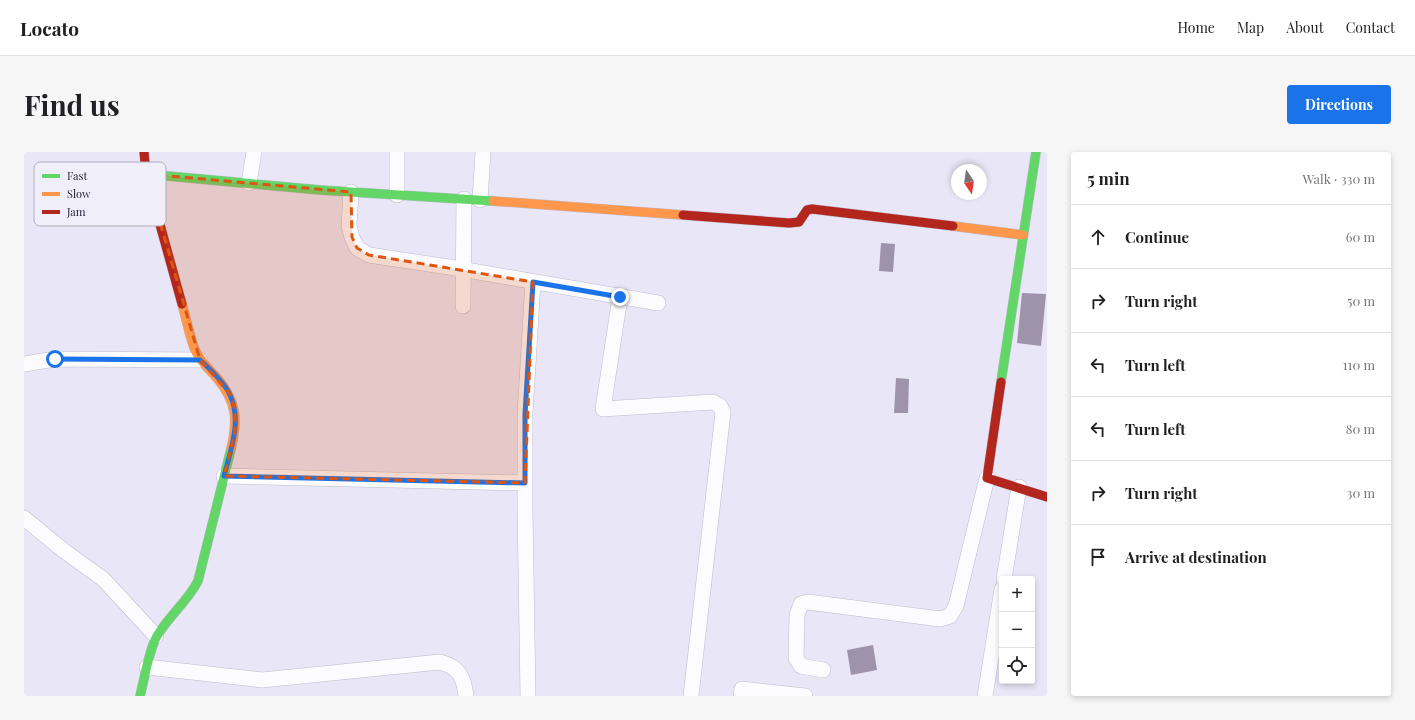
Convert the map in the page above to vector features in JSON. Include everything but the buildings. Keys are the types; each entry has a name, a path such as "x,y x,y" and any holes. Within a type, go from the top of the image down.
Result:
{"street":[{"path":"144,152 145,162"},
{"path":"249,183 254,152"},
{"path":"397,195 398,152"},
{"path":"480,200 483,152"},
{"path":"823,670 801,666 796,658 797,615 801,604 808,602 940,619 950,616 956,606 987,478 1036,152"},
{"path":"166,176 351,192 789,223 799,222 807,210 812,209 1023,235"},
{"path":"351,192 349,226 352,237 357,248 369,255 463,269 658,303"},
{"path":"463,306 464,199"},
{"path":"140,696 156,636 190,596 198,581 235,432 236,422 235,410 230,394 200,360 196,352 161,226"},
{"path":"528,696 525,414 533,282"},
{"path":"620,297 603,409 714,402 720,406 723,412 691,696"},
{"path":"24,364 55,359 200,360"},
{"path":"224,476 525,483"},
{"path":"987,478 1019,487 1047,498"},
{"path":"1004,576 1019,487"},
{"path":"24,518 63,550 103,579 156,636"},
{"path":"984,696 999,607"},
{"path":"147,667 262,680 440,662 450,665 459,672 463,680 466,696"},
{"path":"741,696 742,689 805,696"}],"highlighted area":[{"path":"146,174 351,192 352,237 357,248 369,255 533,282 525,483 224,476 235,432 235,410 230,394 200,360"}],"traffic: fast":[{"path":"1001,382 1036,152"},
{"path":"166,176 320,190 493,201"},
{"path":"140,696 149,657 157,636 189,596 198,581 231,449"}],"traffic: slow":[{"path":"493,201 683,215"},
{"path":"953,226 1023,235"},
{"path":"182,304 197,354 224,387 232,403 235,429 231,449"}],"traffic: jam":[{"path":"144,152 145,162"},
{"path":"683,215 789,223 799,222 807,210 812,209 953,226"},
{"path":"160,226 182,304"},
{"path":"1001,382 987,478 1047,497"}],"route":[{"path":"55,359 200,360 208,366 230,394 235,410 235,432 224,476 525,483 525,414 533,282 620,297"}]}
